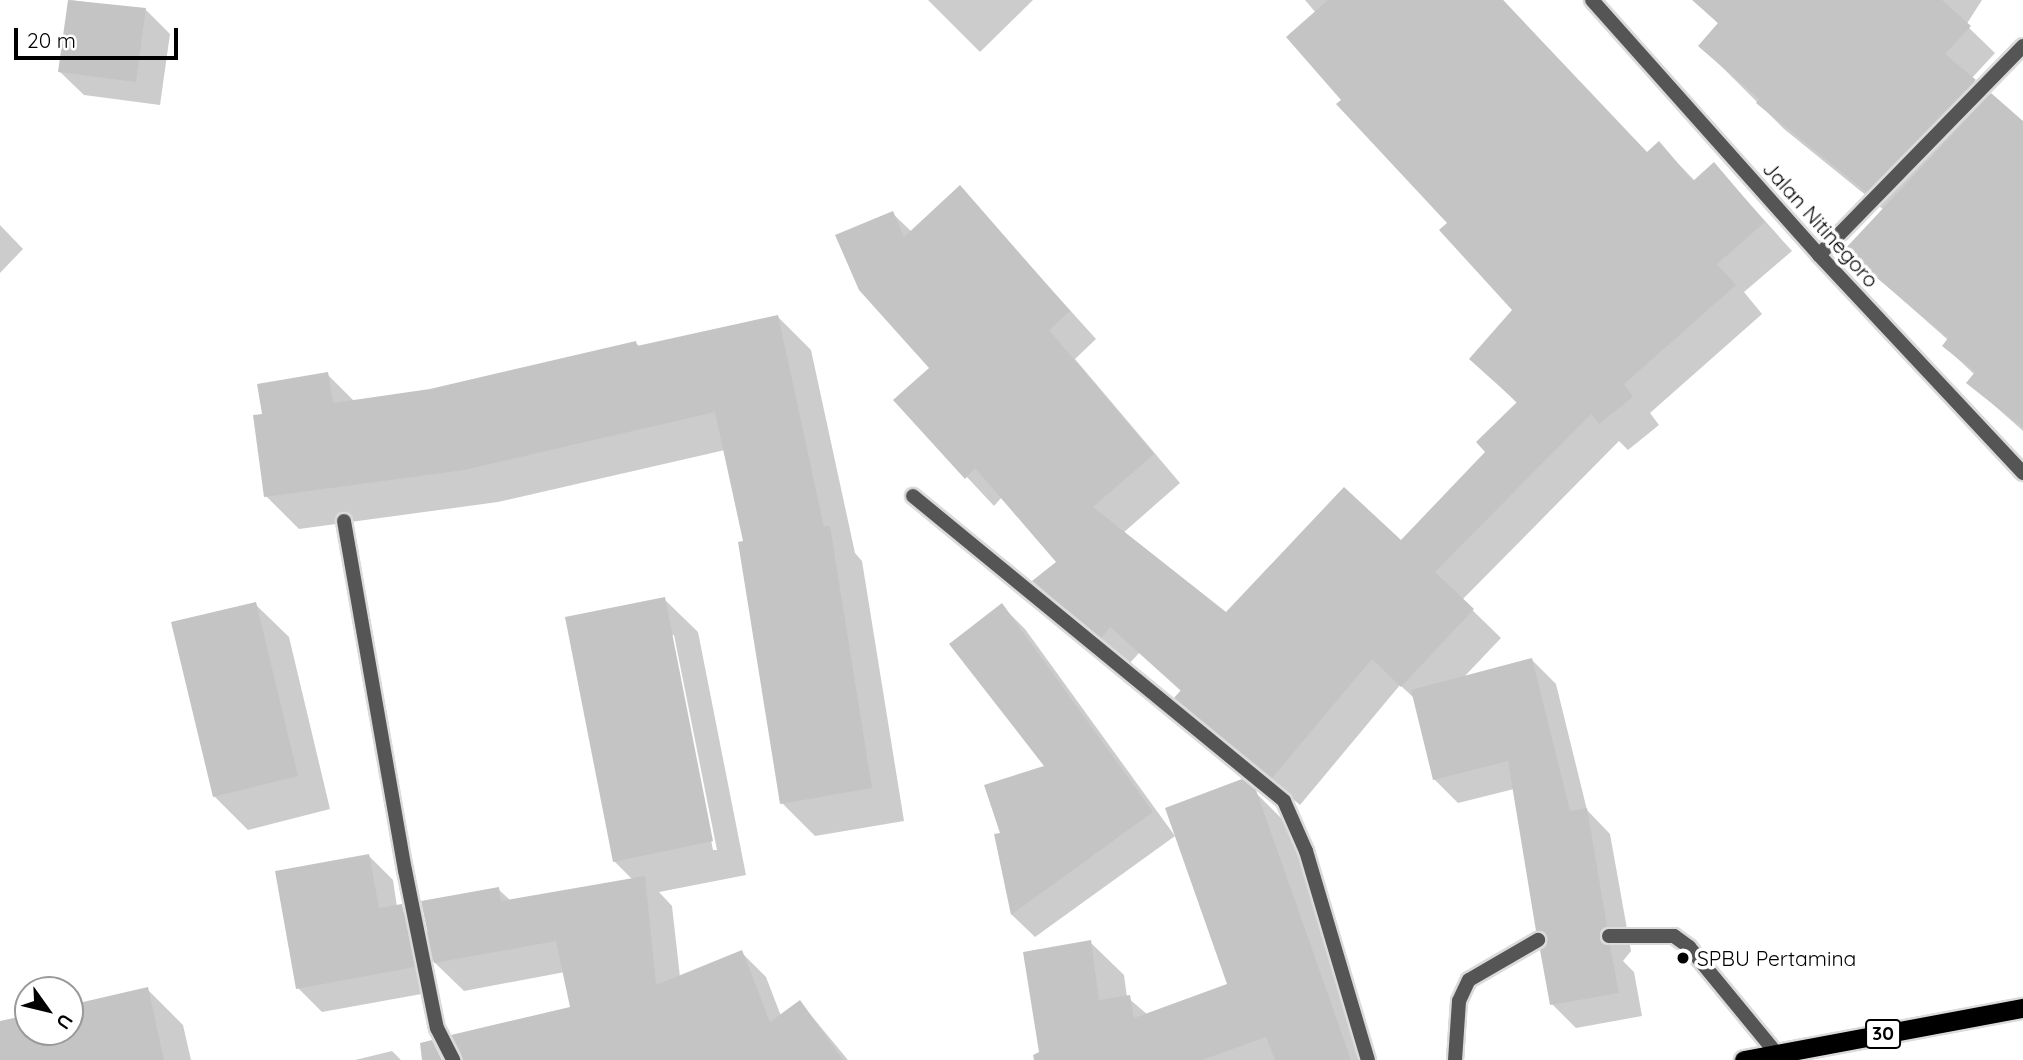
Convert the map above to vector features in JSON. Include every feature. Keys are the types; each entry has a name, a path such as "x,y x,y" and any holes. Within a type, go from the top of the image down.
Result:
{"highway":[{"name":"30","path":"1744,1060 1780,1057 2023,1008"}],"street":[{"name":"Jalan Nitinegoro","path":"1592,0 1819,255 2023,473"},
{"path":"1819,255 2023,46"},
{"path":"913,496 1284,801 1306,851 1368,1060"},
{"path":"344,521 405,870 437,1028 453,1060"},
{"path":"1609,936 1674,936 1689,947 1780,1057"},
{"path":"1455,1060 1459,1001 1469,980 1538,940"}],"building":[{"path":"68,0 146,8 136,82 58,72"},
{"path":"1328,0 1503,0 1647,152 1659,141 1693,181 1714,162 1765,222 1717,264 1736,285 1624,384 1633,397 1599,424 1591,414 1435,572 1474,609 1401,687 1372,659 1272,778 1174,698 1181,690 1110,627 1101,638 1032,581 1056,562 975,468 965,479 893,400 929,368 859,290 835,235 893,211 904,237 960,185 1070,311 1049,330 1154,454 1093,507 1226,612 1344,487 1401,540 1485,452 1476,442 1517,402 1469,359 1512,310 1439,230 1447,223 1336,104 1341,100 1286,37"},
{"path":"1692,0 1942,0 1971,26 1945,54 1976,80 1867,193 1756,103 1759,99 1698,46 1718,23"},
{"path":"1991,93 2023,121 2023,428 1966,383 1975,372 1942,346 1948,338 1844,250"},
{"path":"778,315 824,527 830,526 872,788 780,804 738,542 743,541 715,412 464,470 264,497 253,415 262,414 257,384 328,372 333,403 430,389 636,341 637,346"},
{"path":"665,597 713,841 613,862 565,617"},
{"path":"256,602 298,776 213,797 171,622"},
{"path":"1002,603 1153,812 1011,915 994,834 1000,833 984,785 1044,766 949,644"},
{"path":"1532,658 1570,811 1587,808 1607,927 1599,937 1610,946 1619,993 1550,1005 1540,950 1548,939 1536,931 1508,761 1433,780 1411,690"},
{"path":"1242,779 1256,790 1351,1060 1275,1060 1266,1037 1202,1060 1034,1060 1033,1055 1039,1052 1023,952 1091,940 1099,1000 1130,995 1134,1018 1227,984 1165,808"},
{"path":"369,854 379,908 402,904 415,967 296,989 275,871"},
{"path":"645,876 656,985 742,950 770,1022 800,1000 843,1060 463,1060 451,1035 570,1007 556,941 434,963 421,901 499,887 501,901"},
{"path":"148,987 164,1060 0,1060 0,1021 14,1018 14,1046 84,1046 84,1002"},
{"path":"432,1040 442,1060 422,1060 420,1043"}],"place":[{"name":"SPBU Pertamina","path":"1683,958"}]}
